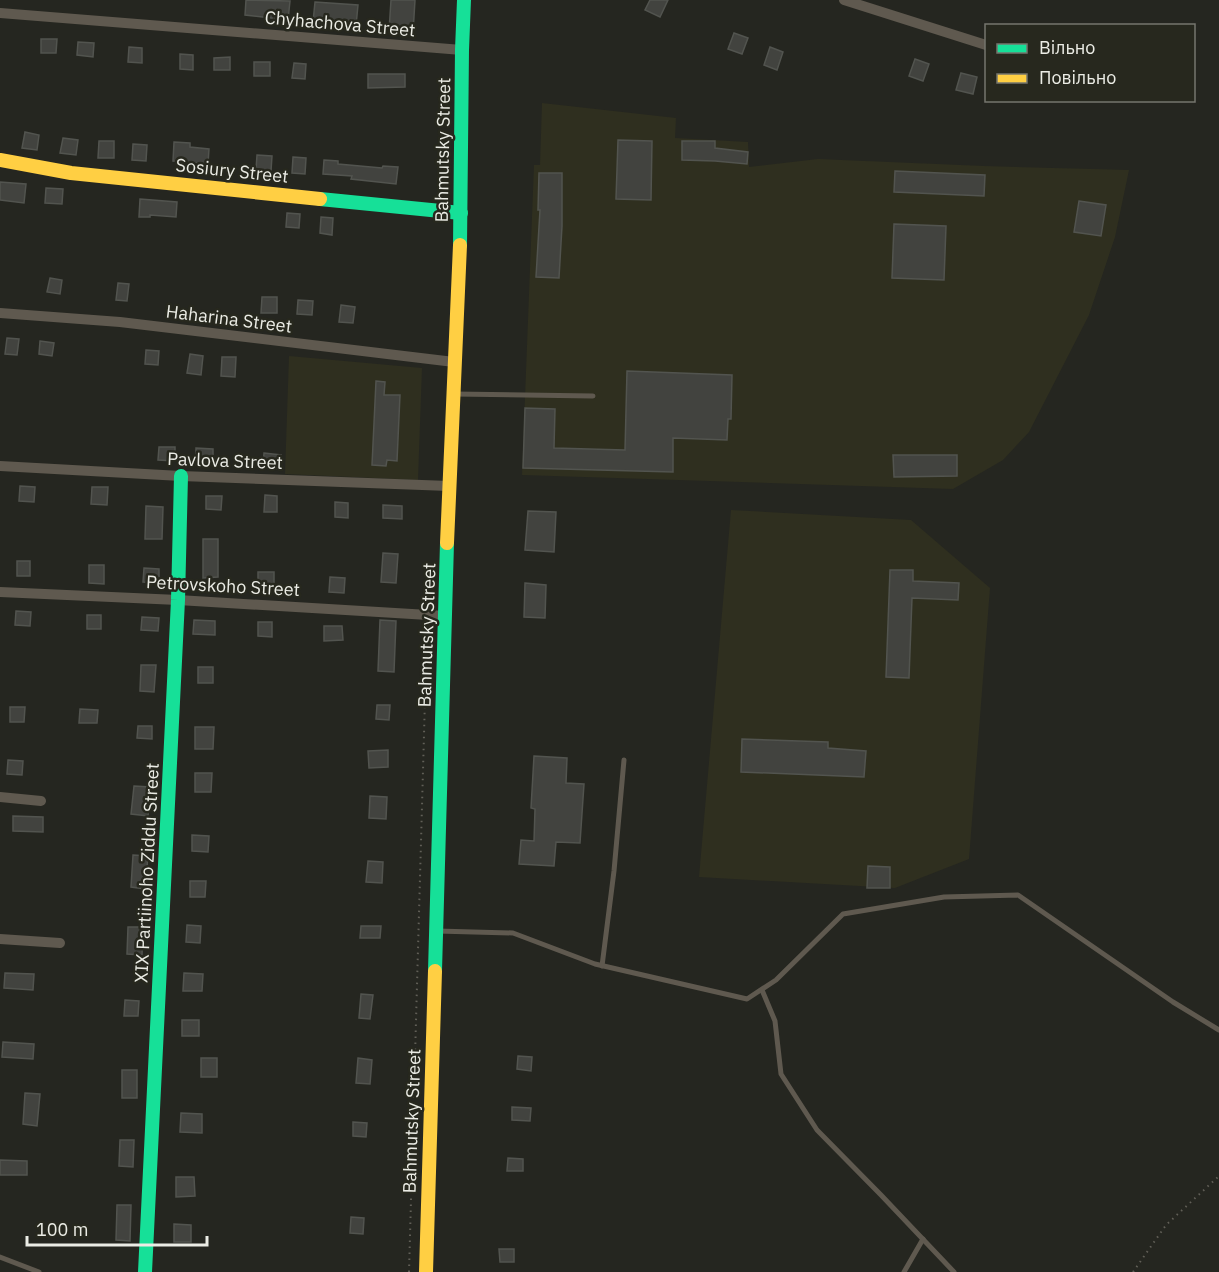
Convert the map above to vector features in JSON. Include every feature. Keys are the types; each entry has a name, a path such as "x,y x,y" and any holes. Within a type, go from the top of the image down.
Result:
{"main road":[{"name":"Bahmutsky Street","path":"426,1272 449,486 461,213 464,0"},
{"name":"Sosiury Street","path":"0,160 71,173 461,213"},
{"name":"XIX Partiinoho Ziddu Street","path":"145,1272 178,600 181,476"}],"street":[{"path":"844,0 985,44"},
{"name":"Chyhachova Street","path":"0,13 462,50"},
{"name":"Haharina Street","path":"0,313 120,322 454,362"},
{"name":"Pavlova Street","path":"0,466 181,476 449,486"},
{"name":"Petrovskoho Street","path":"0,592 445,616"},
{"path":"0,797 41,801"},
{"path":"0,939 60,943"}],"lane":[{"path":"453,394 593,396"},
{"path":"602,966 614,871 624,760"},
{"path":"436,931 513,933 602,966 747,999 776,980 843,914 944,897 1018,894 1173,1002 1219,1030"},
{"path":"762,990 776,1021 781,1074 817,1130 954,1272"},
{"path":"904,1272 922,1239"},
{"path":"0,1257 39,1272"}],"path":[{"path":"408,1272 428,615"},
{"path":"1133,1272 1166,1225 1219,1176"}],"shaded area":[{"path":"542,103 676,118 675,138 748,142 749,167 818,159 1129,170 1115,237 1089,315 1029,432 1003,460 953,489 522,475 534,165 540,165"},
{"path":"289,356 422,368 418,480 285,474"},
{"path":"731,510 911,520 990,588 969,859 895,888 699,877"}],"building":[{"path":"246,0 290,1 288,20 245,15"},
{"path":"391,0 415,0 413,33 389,31"},
{"path":"650,0 668,0 660,17 645,10"},
{"path":"315,2 358,5 356,26 313,22"},
{"path":"734,33 748,38 742,54 728,49"},
{"path":"41,39 57,39 56,53 41,53"},
{"path":"78,42 94,43 93,57 77,55"},
{"path":"129,47 142,48 142,63 128,62"},
{"path":"770,47 783,52 777,70 764,65"},
{"path":"180,54 193,55 193,70 180,69"},
{"path":"230,57 230,70 214,70 214,58"},
{"path":"915,59 929,64 923,81 909,76"},
{"path":"254,62 270,62 270,76 254,76"},
{"path":"294,63 306,64 305,79 292,78"},
{"path":"961,73 977,77 973,94 956,90"},
{"path":"368,74 405,74 405,87 368,88"},
{"path":"25,132 39,135 37,150 22,148"},
{"path":"63,138 78,140 76,155 60,153"},
{"path":"618,140 652,141 651,200 616,199"},
{"path":"99,141 114,141 114,158 98,158"},
{"path":"682,141 715,141 715,148 748,152 747,164 682,160"},
{"path":"174,142 190,143 190,147 209,149 208,164 173,161"},
{"path":"133,144 147,145 146,161 132,160"},
{"path":"257,155 272,156 271,171 256,170"},
{"path":"293,157 306,158 305,174 292,173"},
{"path":"324,160 338,161 338,164 398,167 396,184 351,179 352,176 323,174"},
{"path":"895,171 985,175 984,196 894,192"},
{"path":"539,173 562,173 559,278 536,277 540,210 538,210"},
{"path":"0,182 26,184 24,203 0,200"},
{"path":"46,188 63,189 62,204 45,203"},
{"path":"140,199 177,202 176,217 150,215 150,217 139,217"},
{"path":"1079,201 1106,205 1101,236 1074,232"},
{"path":"287,213 300,214 299,228 286,227"},
{"path":"321,217 333,218 332,235 320,233"},
{"path":"894,224 946,226 944,280 892,278"},
{"path":"50,278 62,280 60,294 47,292"},
{"path":"118,283 129,284 127,301 116,300"},
{"path":"262,297 277,297 277,313 261,313"},
{"path":"298,300 313,301 312,315 297,314"},
{"path":"341,305 355,307 353,323 339,322"},
{"path":"7,338 19,339 17,355 5,354"},
{"path":"40,341 54,343 52,356 39,354"},
{"path":"146,350 159,351 158,365 145,364"},
{"path":"190,354 203,356 201,375 187,373"},
{"path":"222,357 236,357 235,377 221,376"},
{"path":"627,371 732,375 731,419 728,419 727,440 673,438 673,472 523,468 525,408 555,409 554,448 625,450"},
{"path":"376,381 385,382 384,395 400,395 397,461 387,460 386,466 372,465"},
{"path":"159,447 175,447 175,461 158,460"},
{"path":"196,448 213,449 213,465 196,465"},
{"path":"264,453 281,455 279,469 263,468"},
{"path":"893,455 957,455 957,476 894,477"},
{"path":"20,486 35,487 34,502 19,501"},
{"path":"92,487 108,487 107,505 91,504"},
{"path":"265,495 277,496 277,512 264,512"},
{"path":"206,496 222,496 221,510 206,509"},
{"path":"335,502 348,503 348,518 335,517"},
{"path":"383,505 402,506 402,519 383,518"},
{"path":"146,506 163,507 162,539 145,539"},
{"path":"528,511 556,512 554,552 525,550"},
{"path":"203,539 218,539 218,577 203,578"},
{"path":"383,553 398,554 396,583 381,582"},
{"path":"17,561 30,561 30,576 17,576"},
{"path":"89,565 104,565 104,584 89,583"},
{"path":"144,568 159,569 159,583 143,582"},
{"path":"890,570 913,570 913,581 959,583 958,600 912,598 909,678 886,677"},
{"path":"258,572 274,572 274,585 258,585"},
{"path":"330,577 345,578 344,593 329,592"},
{"path":"525,583 546,585 545,618 524,617"},
{"path":"16,611 31,612 30,626 15,625"},
{"path":"87,615 101,615 101,629 87,629"},
{"path":"142,617 159,618 158,631 141,630"},
{"path":"194,620 215,621 215,635 193,634"},
{"path":"380,620 396,621 394,672 378,671"},
{"path":"258,622 272,622 272,637 258,636"},
{"path":"324,626 342,626 343,640 324,641"},
{"path":"141,665 156,665 154,692 140,691"},
{"path":"198,667 213,667 213,683 198,683"},
{"path":"377,705 390,705 389,720 376,719"},
{"path":"10,707 25,707 24,722 10,722"},
{"path":"80,709 98,710 97,723 79,723"},
{"path":"138,726 152,726 152,739 137,738"},
{"path":"195,727 214,727 213,749 195,749"},
{"path":"742,739 828,742 828,748 866,751 864,777 741,772"},
{"path":"388,750 388,767 369,768 368,751"},
{"path":"534,756 567,758 566,783 584,784 580,843 556,842 554,866 519,864 521,840 534,841 535,809 531,808"},
{"path":"8,760 23,761 22,775 7,774"},
{"path":"195,773 212,773 211,792 195,792"},
{"path":"134,786 150,787 148,816 131,814"},
{"path":"370,796 387,797 386,819 369,818"},
{"path":"13,816 43,817 43,832 13,831"},
{"path":"192,835 209,836 208,852 192,851"},
{"path":"133,855 148,856 145,889 131,887"},
{"path":"368,861 383,862 382,883 366,882"},
{"path":"868,866 890,867 890,888 867,888"},
{"path":"190,881 206,881 205,897 190,897"},
{"path":"187,925 201,926 200,943 186,942"},
{"path":"361,926 381,926 380,938 360,938"},
{"path":"128,927 143,927 142,955 127,954"},
{"path":"5,973 34,974 33,990 4,988"},
{"path":"184,973 203,974 202,991 183,991"},
{"path":"361,994 373,995 370,1019 359,1018"},
{"path":"125,1000 139,1001 138,1016 124,1016"},
{"path":"182,1020 199,1020 199,1036 182,1036"},
{"path":"3,1042 34,1044 33,1059 2,1057"},
{"path":"518,1056 532,1057 531,1071 517,1069"},
{"path":"201,1058 217,1058 217,1077 201,1077"},
{"path":"358,1058 372,1060 370,1084 356,1083"},
{"path":"122,1070 137,1070 137,1098 122,1098"},
{"path":"25,1093 40,1094 37,1126 23,1124"},
{"path":"512,1107 531,1108 530,1121 512,1120"},
{"path":"181,1113 202,1114 202,1133 180,1132"},
{"path":"353,1122 367,1123 366,1137 353,1136"},
{"path":"120,1140 134,1140 133,1167 119,1166"},
{"path":"508,1158 523,1159 523,1171 507,1171"},
{"path":"0,1160 27,1161 27,1175 0,1175"},
{"path":"176,1177 194,1177 195,1196 176,1197"},
{"path":"117,1205 131,1205 130,1241 116,1240"},
{"path":"351,1217 364,1218 363,1234 350,1233"},
{"path":"174,1224 191,1225 191,1242 174,1242"},
{"path":"499,1249 514,1249 514,1262 500,1262"}],"traffic: fast":[{"path":"460,245 464,0"},
{"path":"320,199 461,213"},
{"path":"145,1272 178,600 181,476"},
{"path":"435,971 447,543"}],"traffic: slow":[{"path":"0,160 71,173 320,199"},
{"path":"447,543 460,245"},
{"path":"426,1272 435,971"}]}
